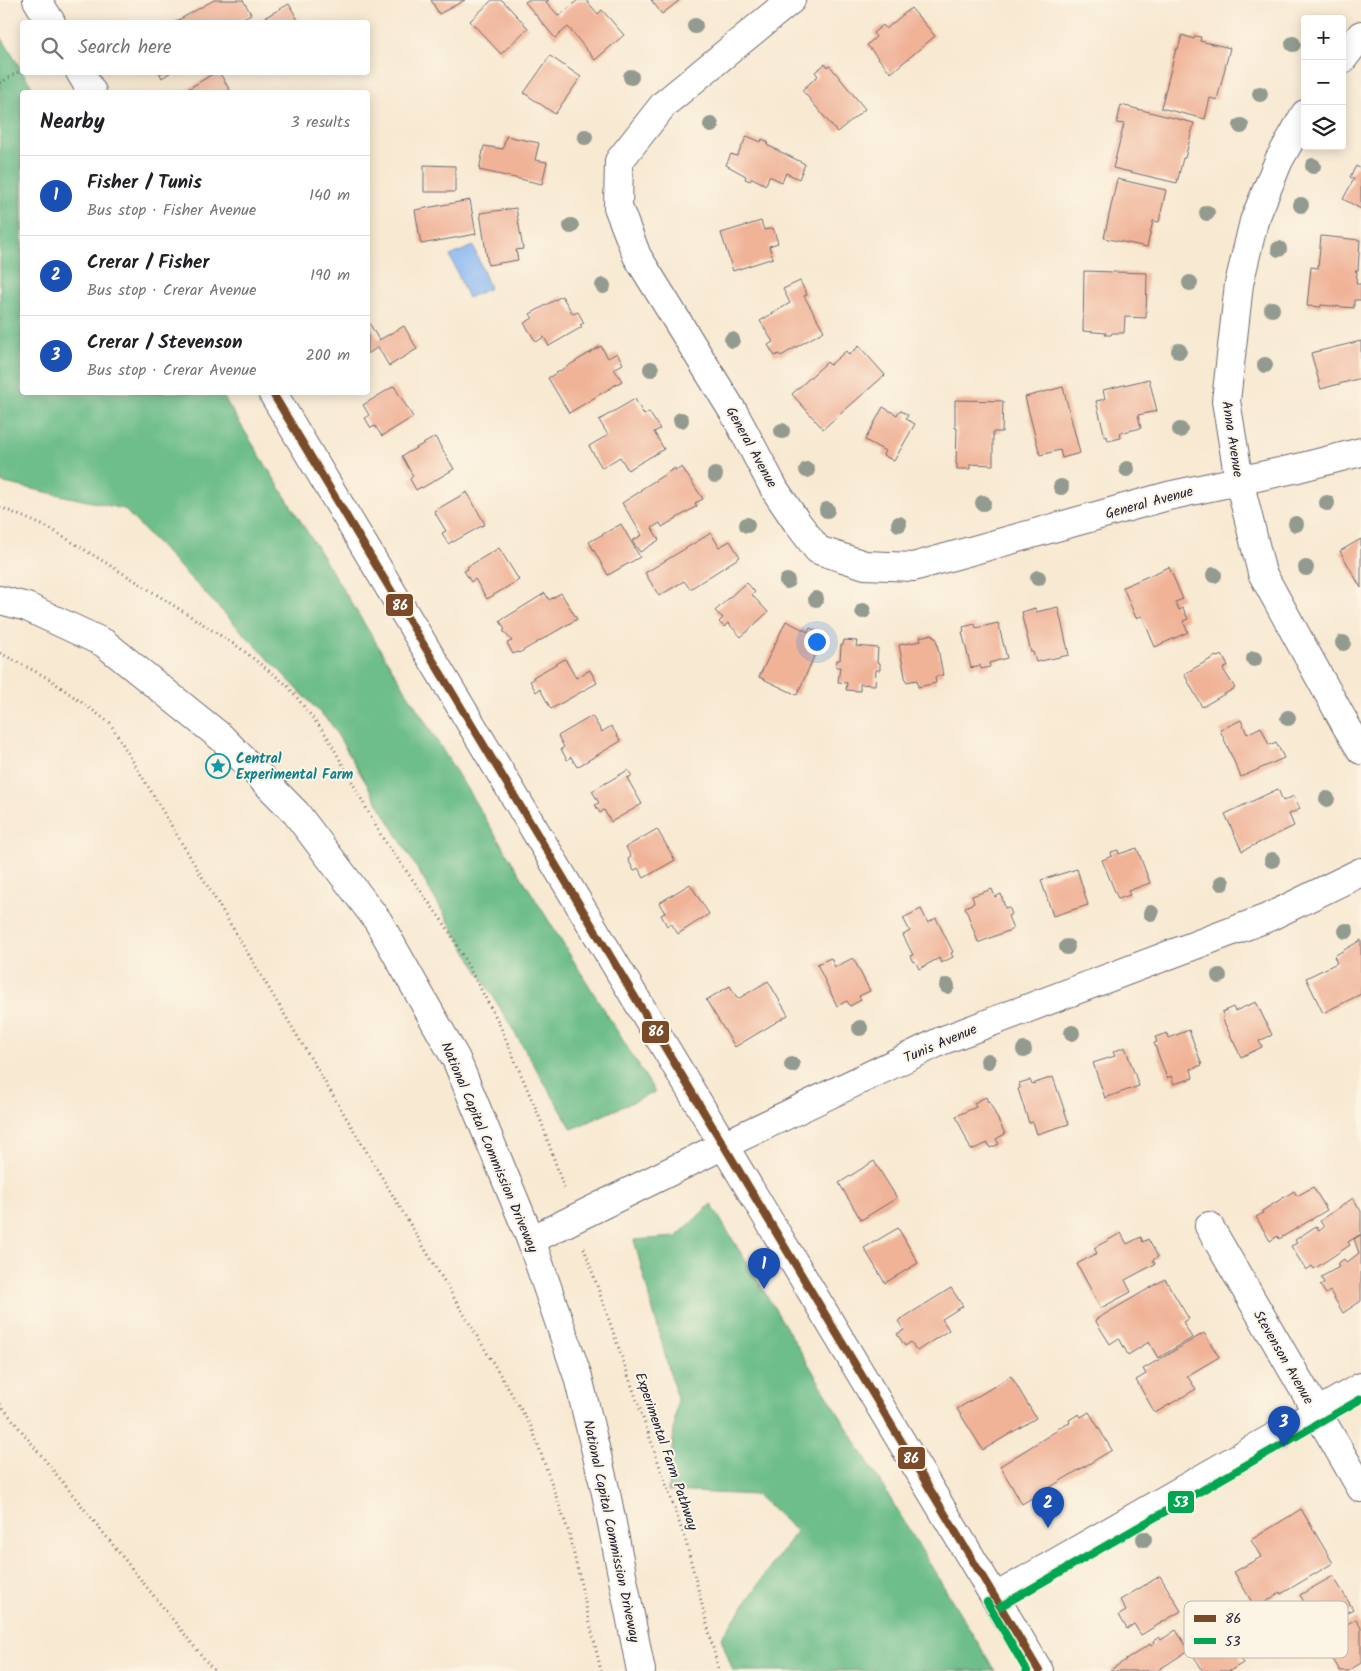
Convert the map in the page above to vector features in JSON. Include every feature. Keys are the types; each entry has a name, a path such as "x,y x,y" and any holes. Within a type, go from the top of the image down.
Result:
{"street":[{"path":"37,0 50,20"},
{"name":"General Avenue","path":"791,0 664,104 619,161 618,207 637,256 734,412 775,490 796,522 818,550 866,566 913,567 1168,496 1298,468 1361,452"},
{"path":"1346,55 1361,35"},
{"path":"82,75 91,90"},
{"name":"Anna Avenue","path":"1301,121 1279,160 1254,221 1239,284 1226,401 1239,480 1262,572 1361,750"},
{"path":"274,395 1039,1671"},
{"name":"National Capital Commission Driveway","path":"0,600 27,607 104,643 222,738 296,813 378,921 456,1059 531,1240 578,1377 606,1493 641,1671"},
{"name":"Tunis Avenue","path":"531,1240 941,1040 1267,918 1361,872"},
{"name":"Stevenson Avenue","path":"1209,1226 1361,1488"},
{"path":"996,1597 1361,1387"}],"path":[{"path":"0,83 20,71"},
{"path":"0,654 48,678 110,723 532,1428 569,1533 601,1671"},
{"name":"Experimental Farm Pathway","path":"582,1242 686,1542 719,1671"},
{"path":"0,1404 214,1671"}],"green space":[{"path":"0,35 20,68 20,75 25,75 34,90 20,90 20,395 222,395 655,1092 572,1129 331,724 124,509 0,482"},
{"path":"711,1204 995,1671 733,1671 721,1638 796,1531 757,1495 668,1491 677,1399 634,1240 676,1237"}],"water":[{"path":"473,246 490,288 468,298 450,256"}],"building":[{"path":"214,0 243,0 251,14 240,20 179,20"},
{"path":"431,0 465,0 439,14"},
{"path":"492,0 502,0 528,28 501,54 470,21"},
{"path":"528,0 549,0 546,2 559,16 578,0 586,0 598,14 602,10 624,35 595,60 568,27 555,38 525,2"},
{"path":"651,0 680,0 662,14"},
{"path":"289,4 298,20 263,20"},
{"path":"911,8 935,36 891,73 867,45 876,37 873,33 883,25 886,29"},
{"path":"1182,35 1194,39 1195,36 1201,37 1200,41 1230,48 1217,100 1210,98 1205,119 1161,108 1176,49 1178,49"},
{"path":"550,56 581,77 555,114 524,93"},
{"path":"825,64 828,67 830,66 865,109 837,132 802,90 818,76 815,72"},
{"path":"211,75 221,75 230,90 186,90"},
{"path":"1121,105 1194,123 1177,183 1113,168 1124,124 1117,123"},
{"path":"506,136 539,143 535,160 547,162 542,184 479,170 484,146 503,149"},
{"path":"747,136 761,142 762,139 768,142 767,145 805,164 799,179 786,173 782,182 769,176 766,185 752,178 750,181 745,179 746,176 726,165 731,154 737,156"},
{"path":"424,165 455,166 455,192 424,192"},
{"path":"1356,166 1361,169 1361,209 1343,199 1354,179 1350,177"},
{"path":"1117,179 1166,190 1159,222 1153,221 1147,247 1104,238"},
{"path":"470,200 476,234 421,244 415,210"},
{"path":"516,208 523,249 516,250 518,260 488,265 480,213"},
{"path":"761,221 764,230 773,228 778,243 769,246 773,258 733,271 721,233"},
{"path":"1321,236 1360,240 1358,270 1355,271 1357,272 1356,284 1361,284 1361,300 1354,300 1354,308 1321,305 1321,307 1307,306 1311,267 1318,268"},
{"path":"1084,271 1147,273 1146,318 1125,317 1124,333 1105,335 1106,333 1083,331"},
{"path":"800,281 807,295 804,296 824,331 781,356 779,354 775,356 768,345 773,342 760,321 790,303 783,289"},
{"path":"562,296 573,314 578,312 584,323 580,325 582,327 549,346 544,337 536,342 524,323 533,318 530,314"},
{"path":"370,324 379,340 404,326 417,349 389,366 378,347 370,353"},
{"path":"1361,341 1361,378 1321,389 1311,353"},
{"path":"601,346 608,358 617,353 623,364 614,369 622,381 569,413 548,378"},
{"path":"859,346 885,375 823,429 792,394 827,362 830,365 846,351 849,355"},
{"path":"1149,379 1157,411 1138,415 1141,428 1120,433 1121,438 1108,441 1107,436 1105,437 1096,401 1105,399 1103,390"},
{"path":"394,386 413,417 382,436 375,426 371,428 365,418 369,415 363,405"},
{"path":"1063,387 1080,453 1062,458 1060,450 1040,455 1025,397"},
{"path":"635,399 644,415 649,412 660,429 654,432 664,449 628,470 620,457 602,468 589,446 608,435 599,420"},
{"path":"955,400 1003,401 1002,432 993,432 993,465 970,464 970,469 957,469"},
{"path":"883,407 897,415 900,410 908,415 906,419 915,424 894,461 883,455 885,451 865,440"},
{"path":"435,437 454,469 416,490 410,479 413,476 402,456"},
{"path":"682,467 703,499 695,503 697,506 662,527 660,523 652,528 659,540 640,552 632,541 642,535 622,503 675,468 676,471"},
{"path":"467,492 485,524 448,544 442,533 446,531 434,511"},
{"path":"621,524 640,557 608,575 589,542"},
{"path":"711,533 719,547 730,541 740,557 690,589 684,581 659,596 645,573"},
{"path":"1361,539 1361,588 1340,551"},
{"path":"499,548 519,580 487,599 475,579 471,582 464,571 468,569 467,567"},
{"path":"1169,567 1183,599 1175,602 1179,610 1183,608 1188,619 1183,621 1188,632 1155,647 1142,616 1136,618 1123,587"},
{"path":"747,583 755,592 752,595 768,612 741,637 728,623 724,627 719,622 723,618 715,611"},
{"path":"545,593 549,600 561,593 577,619 519,653 513,654 507,643 512,641 503,631 505,630 500,621"},
{"path":"1058,607 1069,655 1036,662 1033,652 1031,652 1022,612 1035,608 1036,612"},
{"path":"786,621 808,632 810,628 821,633 819,637 822,639 797,695 759,677"},
{"path":"998,623 1007,658 989,663 990,667 981,669 980,665 971,668 962,632 964,632 963,627 975,624 976,628"},
{"path":"932,634 936,638 943,675 935,677 936,683 918,687 917,680 906,682 899,645 921,641 920,637"},
{"path":"844,640 857,641 856,646 878,648 877,662 880,663 880,670 876,670 875,685 860,684 860,691 846,690 847,683 838,682 840,667 836,667 837,660 840,660 841,645 843,645"},
{"path":"1222,655 1228,666 1223,669 1235,688 1202,707 1184,674 1216,656"},
{"path":"565,659 576,678 590,670 597,683 551,709 540,689 536,692 530,681 534,679 533,677"},
{"path":"592,716 602,732 611,726 621,741 577,767 571,757 567,760 561,749 564,747 558,736"},
{"path":"1241,720 1247,734 1261,727 1269,745 1276,742 1284,758 1241,777 1220,730"},
{"path":"628,770 632,776 627,778 642,804 611,822 604,810 600,813 595,805 599,803 592,791"},
{"path":"1278,789 1283,801 1294,796 1300,809 1289,814 1294,826 1242,851 1225,814"},
{"path":"657,829 675,860 644,878 638,868 634,871 628,859 631,857 626,847"},
{"path":"1137,848 1150,883 1128,891 1130,895 1118,899 1102,860 1112,856 1111,852 1118,850 1119,854"},
{"path":"1077,869 1088,905 1053,916 1041,880"},
{"path":"690,884 709,914 678,934 671,923 667,926 661,915 665,913 659,903"},
{"path":"992,889 995,897 1001,894 1005,908 1009,907 1012,914 1008,916 1013,929 978,942 965,907 974,903 972,896"},
{"path":"921,909 928,923 936,918 953,952 951,953 953,957 941,963 939,958 919,969 910,956 913,955 903,935 910,931 903,918"},
{"path":"1361,940 1361,994 1323,1013 1306,978 1337,963 1334,956"},
{"path":"831,958 835,967 853,958 870,991 859,996 861,1000 850,1006 847,1001 837,1006 817,964"},
{"path":"768,981 788,1015 735,1047 706,1000 730,986 738,999"},
{"path":"1256,1002 1272,1035 1259,1041 1262,1047 1241,1057 1222,1018 1224,1017 1222,1012 1233,1007 1235,1011"},
{"path":"1189,1030 1202,1065 1191,1069 1193,1078 1174,1084 1171,1076 1167,1078 1154,1043 1157,1042 1155,1037 1167,1033 1169,1038"},
{"path":"1125,1047 1139,1086 1105,1098 1093,1063 1115,1056 1113,1052"},
{"path":"1053,1077 1069,1124 1037,1134 1033,1122 1029,1123 1018,1089 1020,1088 1019,1083 1030,1080 1032,1084"},
{"path":"986,1097 1005,1134 996,1139 999,1144 990,1148 988,1143 971,1150 956,1116 976,1107 974,1103"},
{"path":"874,1161 897,1198 861,1220 839,1183"},
{"path":"1313,1187 1327,1210 1279,1239 1278,1236 1270,1241 1256,1217 1263,1213 1262,1211 1294,1191 1297,1196"},
{"path":"1353,1198 1361,1211 1361,1234 1348,1242 1350,1245 1314,1269 1312,1266 1306,1270 1291,1246 1297,1243 1295,1240 1316,1226 1319,1231 1324,1227 1320,1221"},
{"path":"898,1228 918,1263 885,1283 864,1248"},
{"path":"1121,1233 1127,1244 1141,1237 1143,1242 1148,1239 1158,1257 1153,1260 1155,1264 1125,1280 1131,1292 1101,1308 1077,1264 1097,1253 1094,1248"},
{"path":"1361,1235 1361,1301 1343,1313 1330,1291 1326,1294 1320,1285 1324,1283 1321,1277 1339,1267 1337,1264 1344,1259 1346,1263 1359,1253 1354,1239"},
{"path":"1165,1279 1189,1319 1183,1322 1192,1338 1158,1358 1149,1342 1128,1355 1119,1338 1110,1344 1095,1320"},
{"path":"951,1288 963,1306 942,1319 949,1330 917,1351 911,1342 905,1346 897,1334 904,1330 898,1321"},
{"path":"1204,1333 1219,1357 1187,1376 1196,1389 1155,1413 1136,1380 1146,1374 1143,1369"},
{"path":"1011,1376 1036,1418 983,1450 957,1409"},
{"path":"1089,1412 1112,1450 1022,1504 1000,1466 1057,1429 1070,1423 1069,1420 1079,1414 1081,1417"},
{"path":"1301,1509 1333,1563 1267,1601 1251,1601 1234,1572 1261,1557 1251,1540"},
{"path":"1160,1576 1181,1611 1141,1635 1134,1624 1127,1629 1119,1615 1126,1611 1120,1600"},
{"path":"1333,1576 1353,1609 1348,1612 1348,1601 1304,1601 1300,1595"},
{"path":"1356,1619 1361,1628 1361,1663 1348,1671 1340,1671 1332,1658 1348,1658 1348,1624"},
{"path":"1176,1630 1184,1642 1184,1653 1157,1671 1109,1671 1150,1644 1151,1646 1154,1644 1153,1641 1159,1637 1161,1640"},
{"path":"1195,1658 1240,1658 1243,1663 1230,1671 1203,1671"}],"transit line":[{"name":"86","path":"274,395 1039,1671"},
{"name":"53","path":"1001,1606 1361,1399"},
{"name":"53","path":"987,1602 1027,1671"}],"place":[{"name":"Central Experimental Farm","path":"218,766"},
{"name":"Fisher / Tunis","path":"764,1289"},
{"name":"Crerar / Stevenson","path":"1284,1447"},
{"name":"Crerar / Fisher","path":"1048,1528"}]}
